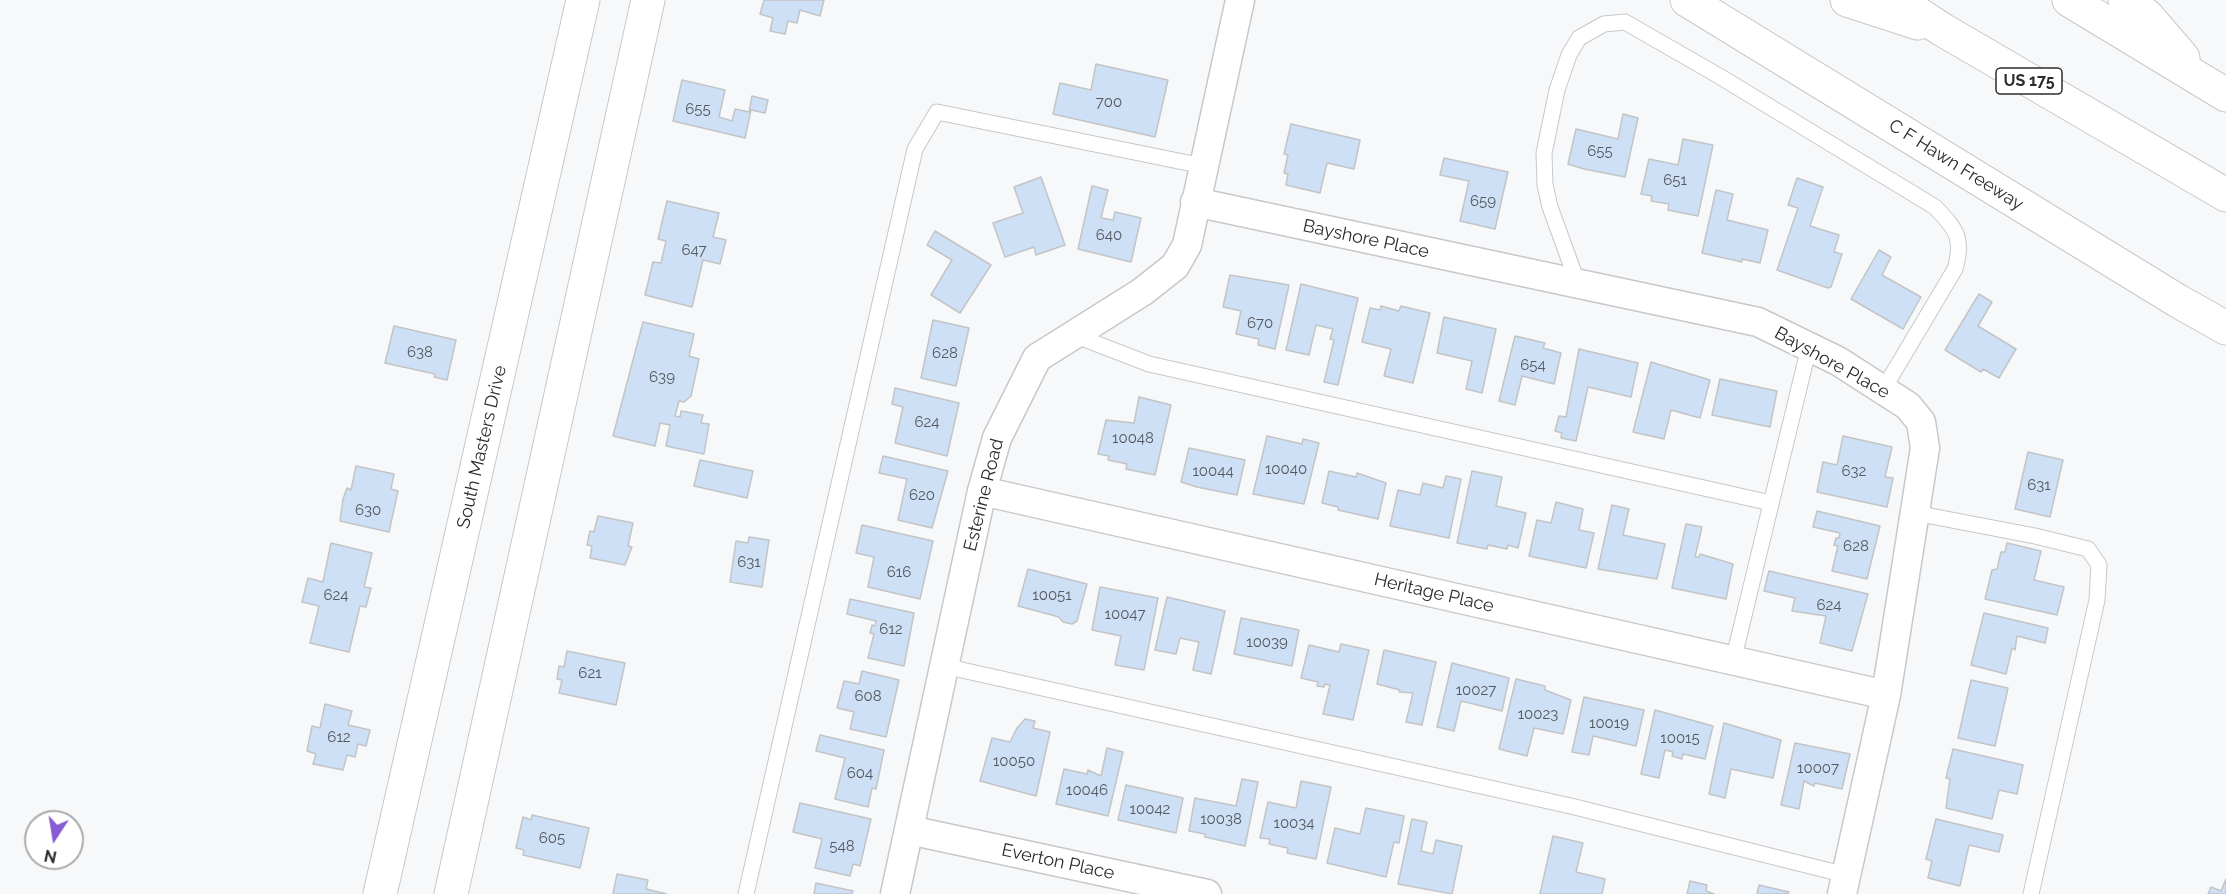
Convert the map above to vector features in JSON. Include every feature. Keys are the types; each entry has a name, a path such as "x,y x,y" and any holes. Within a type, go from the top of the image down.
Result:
{"main road":[{"name":"South Masters Drive","path":"380,894 583,0"},
{"path":"451,894 648,0"},
{"name":"C F Hawn Freeway","path":"1687,0 2168,295 2226,328"},
{"path":"1847,0 1943,30"},
{"name":"US 175","path":"1897,0 1943,30 2226,195"},
{"path":"2069,0 2213,86"},
{"path":"2125,0 2147,16 2213,86"}],"street":[{"name":"Esterine Road","path":"895,894 982,490 997,438 1037,358 1142,292 1174,266 1187,245 1240,0"},
{"name":"Bayshore Place","path":"1195,202 1758,322 1838,362 1908,406 1921,422 1925,448 1886,695 1844,884"},
{"name":"Heritage Place","path":"982,490 1886,695"},
{"name":"Everton Place","path":"909,830 1207,894"}],"lane":[{"path":"1578,284 1550,207 1545,185 1544,153 1557,90 1574,46 1580,38 1604,24 1625,21 1935,207 1952,225 1959,238 1960,253 1955,269 1883,390"},
{"path":"746,894 915,149 937,112 1203,166"},
{"path":"1074,335 1149,364 1771,503"},
{"path":"1733,661 1809,347"},
{"path":"1915,513 2035,536 2088,549 2099,565 2097,600 2031,894"},
{"path":"944,666 1575,807 1844,884"}],"building":[{"path":"764,0 824,0 820,16 800,10 797,23 788,21 785,34 770,31 773,18 760,14"},
{"path":"1096,64 1168,80 1155,137 1053,114 1060,83 1091,90"},
{"path":"682,80 725,90 719,117 732,121 735,109 749,112 752,96 768,100 765,113 751,110 745,138 673,121"},
{"path":"1623,114 1638,118 1625,177 1568,164 1576,129 1618,139"},
{"path":"1291,124 1360,140 1354,169 1327,163 1320,193 1286,185 1288,174 1284,173 1288,155 1284,154"},
{"path":"1683,139 1713,145 1698,216 1668,210 1669,204 1651,201 1652,196 1641,194 1649,159 1678,165"},
{"path":"1444,158 1508,172 1495,229 1460,221 1469,181 1440,175"},
{"path":"1041,177 1065,245 1036,255 1034,247 1005,257 993,223 1023,213 1014,187"},
{"path":"1797,178 1823,187 1810,226 1839,235 1834,252 1842,254 1831,287 1828,288 1777,270 1798,208 1788,205"},
{"path":"1092,186 1108,190 1101,218 1113,220 1115,212 1141,218 1131,262 1078,249"},
{"path":"1716,190 1733,194 1727,220 1768,230 1760,263 1742,259 1742,262 1702,253"},
{"path":"667,201 719,213 713,237 726,240 720,264 703,260 692,307 645,295 653,262 661,263 666,241 658,239"},
{"path":"935,231 991,265 960,313 931,295 952,260 927,245"},
{"path":"1879,250 1891,257 1882,275 1921,297 1903,329 1851,299"},
{"path":"1230,275 1289,285 1275,349 1258,345 1259,339 1236,334 1241,311 1223,307"},
{"path":"1301,284 1358,298 1338,385 1324,382 1334,340 1330,339 1333,329 1316,325 1309,355 1286,350"},
{"path":"1979,294 1992,302 1978,326 2016,349 1999,378 1983,369 1981,372 1945,350"},
{"path":"1381,306 1399,311 1401,306 1430,313 1413,383 1384,376 1391,349 1362,342 1370,308 1380,310"},
{"path":"1444,317 1496,329 1482,393 1466,389 1472,361 1437,353"},
{"path":"933,320 969,328 956,386 921,378"},
{"path":"643,322 694,334 689,356 699,359 691,396 684,402 679,401 675,416 680,417 681,411 703,415 701,423 709,424 704,454 666,446 670,425 660,423 655,446 613,436"},
{"path":"394,326 456,340 447,380 434,377 435,374 385,363"},
{"path":"1515,336 1545,343 1543,348 1561,353 1554,384 1522,376 1515,405 1499,401"},
{"path":"1579,349 1638,363 1631,397 1588,387 1576,441 1561,438 1562,433 1555,431 1559,416 1566,417"},
{"path":"1651,362 1710,380 1700,418 1671,410 1664,439 1633,432"},
{"path":"1720,379 1777,391 1770,427 1712,415"},
{"path":"895,388 959,403 947,456 895,443 903,407 892,404"},
{"path":"1139,397 1171,405 1155,475 1126,469 1127,464 1108,460 1109,456 1098,454 1106,420 1134,423"},
{"path":"1267,436 1302,444 1303,439 1319,443 1304,504 1253,494"},
{"path":"1843,436 1892,447 1885,477 1893,478 1887,507 1817,492 1823,462 1837,465"},
{"path":"1189,448 1245,460 1237,495 1181,482"},
{"path":"2028,452 2063,460 2050,517 2015,509"},
{"path":"883,456 948,471 932,528 898,520 907,479 879,473"},
{"path":"700,460 753,471 747,498 694,486"},
{"path":"356,466 394,474 391,489 398,491 389,532 340,521 343,499 347,488 351,490"},
{"path":"1329,471 1356,477 1357,473 1386,483 1378,519 1338,510 1338,507 1322,503"},
{"path":"1472,471 1502,477 1496,506 1526,513 1518,548 1508,545 1507,549 1488,545 1487,549 1457,543"},
{"path":"1446,476 1461,479 1449,538 1390,526 1398,490 1420,495 1423,483 1443,488"},
{"path":"1556,502 1583,509 1579,530 1594,533 1586,568 1529,556 1537,520 1551,523"},
{"path":"1612,505 1629,509 1623,535 1665,544 1657,579 1598,569"},
{"path":"1817,511 1880,526 1867,579 1832,571 1838,546 1834,545 1840,533 1813,527"},
{"path":"598,516 633,523 628,546 632,547 625,565 590,558 592,546 587,545 590,531 594,532"},
{"path":"1686,524 1702,527 1695,557 1699,557 1700,554 1733,564 1726,599 1672,588"},
{"path":"862,525 933,541 920,599 868,587 874,557 856,553"},
{"path":"749,537 769,540 762,587 730,582 736,541 748,543"},
{"path":"331,543 372,553 364,587 371,588 366,607 360,606 349,652 310,643 319,606 302,602 308,578 323,582"},
{"path":"2007,543 2041,551 2034,580 2064,587 2057,615 1985,599 1992,570 1997,569 2001,552 2005,552"},
{"path":"1028,569 1087,584 1077,621 1072,624 1063,622 1059,617 1018,606"},
{"path":"1769,571 1868,594 1852,651 1820,643 1826,616 1792,611 1795,598 1764,591"},
{"path":"1100,587 1158,598 1144,670 1115,665 1121,636 1092,630"},
{"path":"1167,597 1225,611 1211,674 1193,670 1199,642 1180,638 1176,654 1155,650"},
{"path":"850,599 914,613 904,666 868,658 874,634 870,633 876,621 847,614"},
{"path":"1984,613 2048,628 2045,643 2017,636 2015,650 2012,648 2006,674 1971,665"},
{"path":"1241,618 1299,630 1292,666 1234,654"},
{"path":"1341,644 1369,650 1353,720 1323,714 1330,685 1317,686 1318,682 1301,678 1309,645 1339,652"},
{"path":"1384,650 1436,662 1422,725 1406,722 1413,693 1399,692 1400,690 1377,684"},
{"path":"567,651 625,663 616,705 559,693 562,680 557,679 559,666 564,667"},
{"path":"1452,663 1509,678 1502,711 1461,701 1454,731 1437,727"},
{"path":"862,671 899,680 886,737 850,729 854,712 837,708 844,681 859,684"},
{"path":"1516,679 1545,686 1545,690 1571,700 1563,734 1534,728 1527,756 1499,749"},
{"path":"1971,680 2008,688 1995,746 1958,738"},
{"path":"1584,697 1644,710 1636,746 1593,736 1589,755 1572,752"},
{"path":"325,704 352,711 348,725 370,730 366,746 358,744 355,757 347,755 343,770 313,764 316,754 307,751 312,726 320,728"},
{"path":"1655,710 1713,726 1705,759 1683,754 1682,759 1672,756 1673,752 1665,750 1659,778 1641,774"},
{"path":"1025,719 1035,721 1033,728 1050,732 1036,796 980,781 992,738 1010,742"},
{"path":"1724,723 1781,740 1773,778 1731,769 1725,798 1709,794"},
{"path":"820,735 884,750 876,789 872,788 868,807 835,799 845,758 816,751"},
{"path":"1795,743 1850,754 1842,789 1815,783 1814,786 1804,781 1799,809 1781,805"},
{"path":"1107,748 1123,752 1108,816 1056,804 1064,769 1087,774 1088,770 1101,776"},
{"path":"1953,749 2023,765 2017,794 1999,790 1992,819 1946,808 1950,779 1946,778"},
{"path":"1242,779 1258,782 1245,846 1189,831 1195,798 1236,806"},
{"path":"1301,781 1331,787 1316,859 1287,853 1288,848 1269,844 1270,839 1260,838 1268,802 1296,808"},
{"path":"1126,785 1183,798 1176,833 1118,820"},
{"path":"800,803 871,819 860,866 853,864 850,876 815,868 822,839 793,832"},
{"path":"1366,808 1404,816 1399,843 1394,842 1386,877 1327,863 1335,828 1360,834"},
{"path":"532,815 589,828 580,868 523,855 524,850 516,848 523,817 531,820"},
{"path":"1412,819 1427,822 1421,851 1433,854 1436,840 1462,846 1452,894 1398,884"},
{"path":"1936,819 2003,835 1999,852 1969,845 1960,886 1928,878 1932,861 1926,859"},
{"path":"1553,836 1583,843 1576,872 1605,879 1602,894 1540,894"},
{"path":"617,874 648,880 646,889 667,894 613,894"},
{"path":"2226,879 2226,894 2208,894 2211,887 2221,891"},
{"path":"1690,881 1707,885 1706,891 1714,894 1687,894"},
{"path":"816,883 853,891 852,894 814,894"},
{"path":"1759,885 1789,892 1788,894 1757,894"}]}
